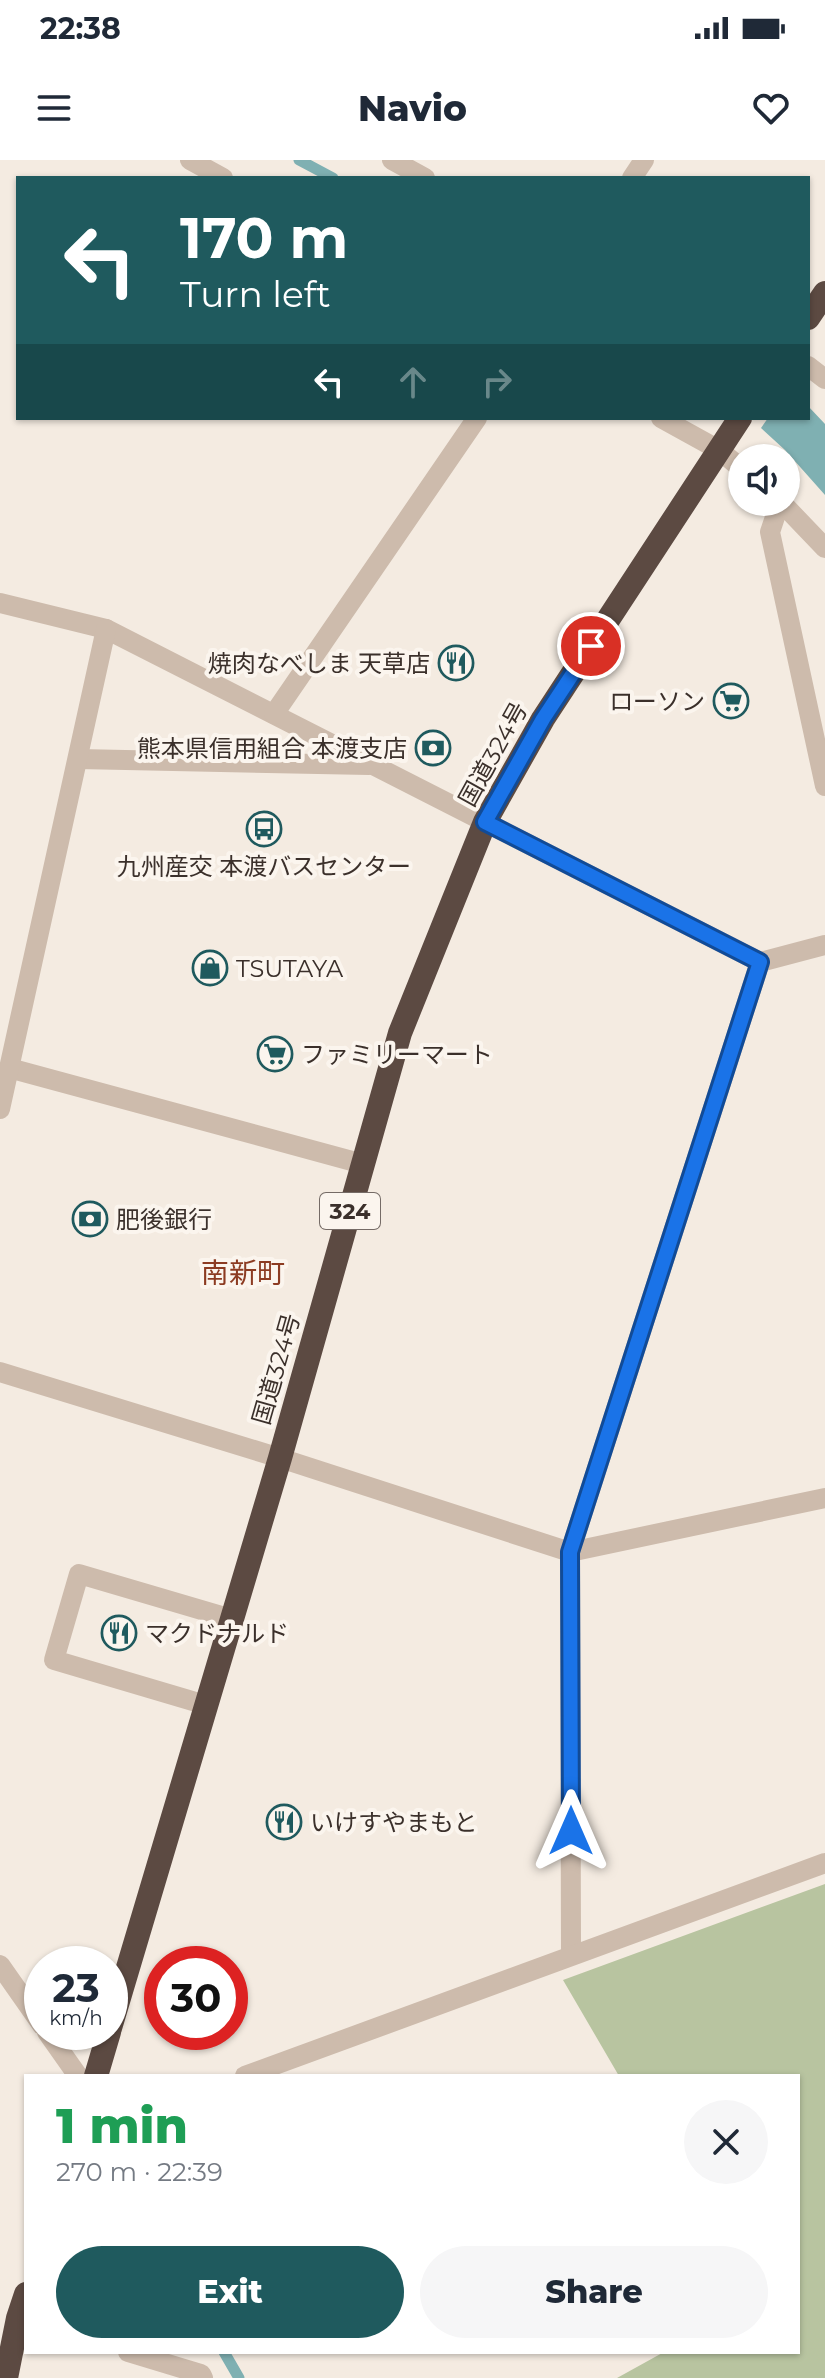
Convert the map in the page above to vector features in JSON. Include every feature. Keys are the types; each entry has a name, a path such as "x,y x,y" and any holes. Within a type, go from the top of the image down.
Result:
{"highway":[{"path":"810,315 825,293"},
{"name":"国道324号","path":"128,1966 280,1458 400,1033 485,822 543,719 729,435"},
{"name":"国道324号","path":"97,2074 103,2050"},
{"path":"6,2378 15,2317 24,2298"}],"street":[{"path":"190,160 219,176"},
{"path":"392,160 421,176"},
{"path":"274,714 476,420"},
{"path":"669,420 729,435"},
{"path":"775,516 770,532 825,786"},
{"path":"794,516 825,548"},
{"path":"0,603 106,629 760,962 825,945"},
{"path":"0,1109 106,629"},
{"path":"78,759 373,765"},
{"path":"571,1955 570,1552 760,962"},
{"path":"9,1068 363,1164"},
{"path":"0,1372 570,1552 825,1498"},
{"path":"206,1705 54,1660 79,1574 232,1619"},
{"path":"250,2074 825,1863"},
{"path":"0,1965 24,1999"},
{"path":"60,2050 77,2074"},
{"path":"135,2354 201,2374 203,2378"}],"green space":[{"path":"825,1884 825,2378 617,2378 660,2354 800,2354 800,2074 618,2074 563,1980"}],"water":[{"path":"810,408 825,424 825,495 800,467 800,444 778,444 761,428 767,420 810,420"}],"waterway":[{"path":"299,160 329,176"},
{"path":"225,2354 239,2378"}],"place":[{"name":"焼肉なべしま 天草店","path":"456,663"},
{"name":"ローソン","path":"731,701"},
{"name":"熊本県信用組合 本渡支店","path":"433,748"},
{"name":"九州産交 本渡バスセンター","path":"264,829"},
{"name":"TSUTAYA","path":"210,968"},
{"name":"ファミリーマート","path":"275,1054"},
{"name":"肥後銀行","path":"90,1219"},
{"name":"マクドナルド","path":"119,1633"},
{"name":"いけすやまもと","path":"284,1822"}],"district":[{"name":"南新町","path":"243,1273"}],"route":[{"path":"571,1831 570,1552 760,962 485,822 543,719 591,646"}]}
